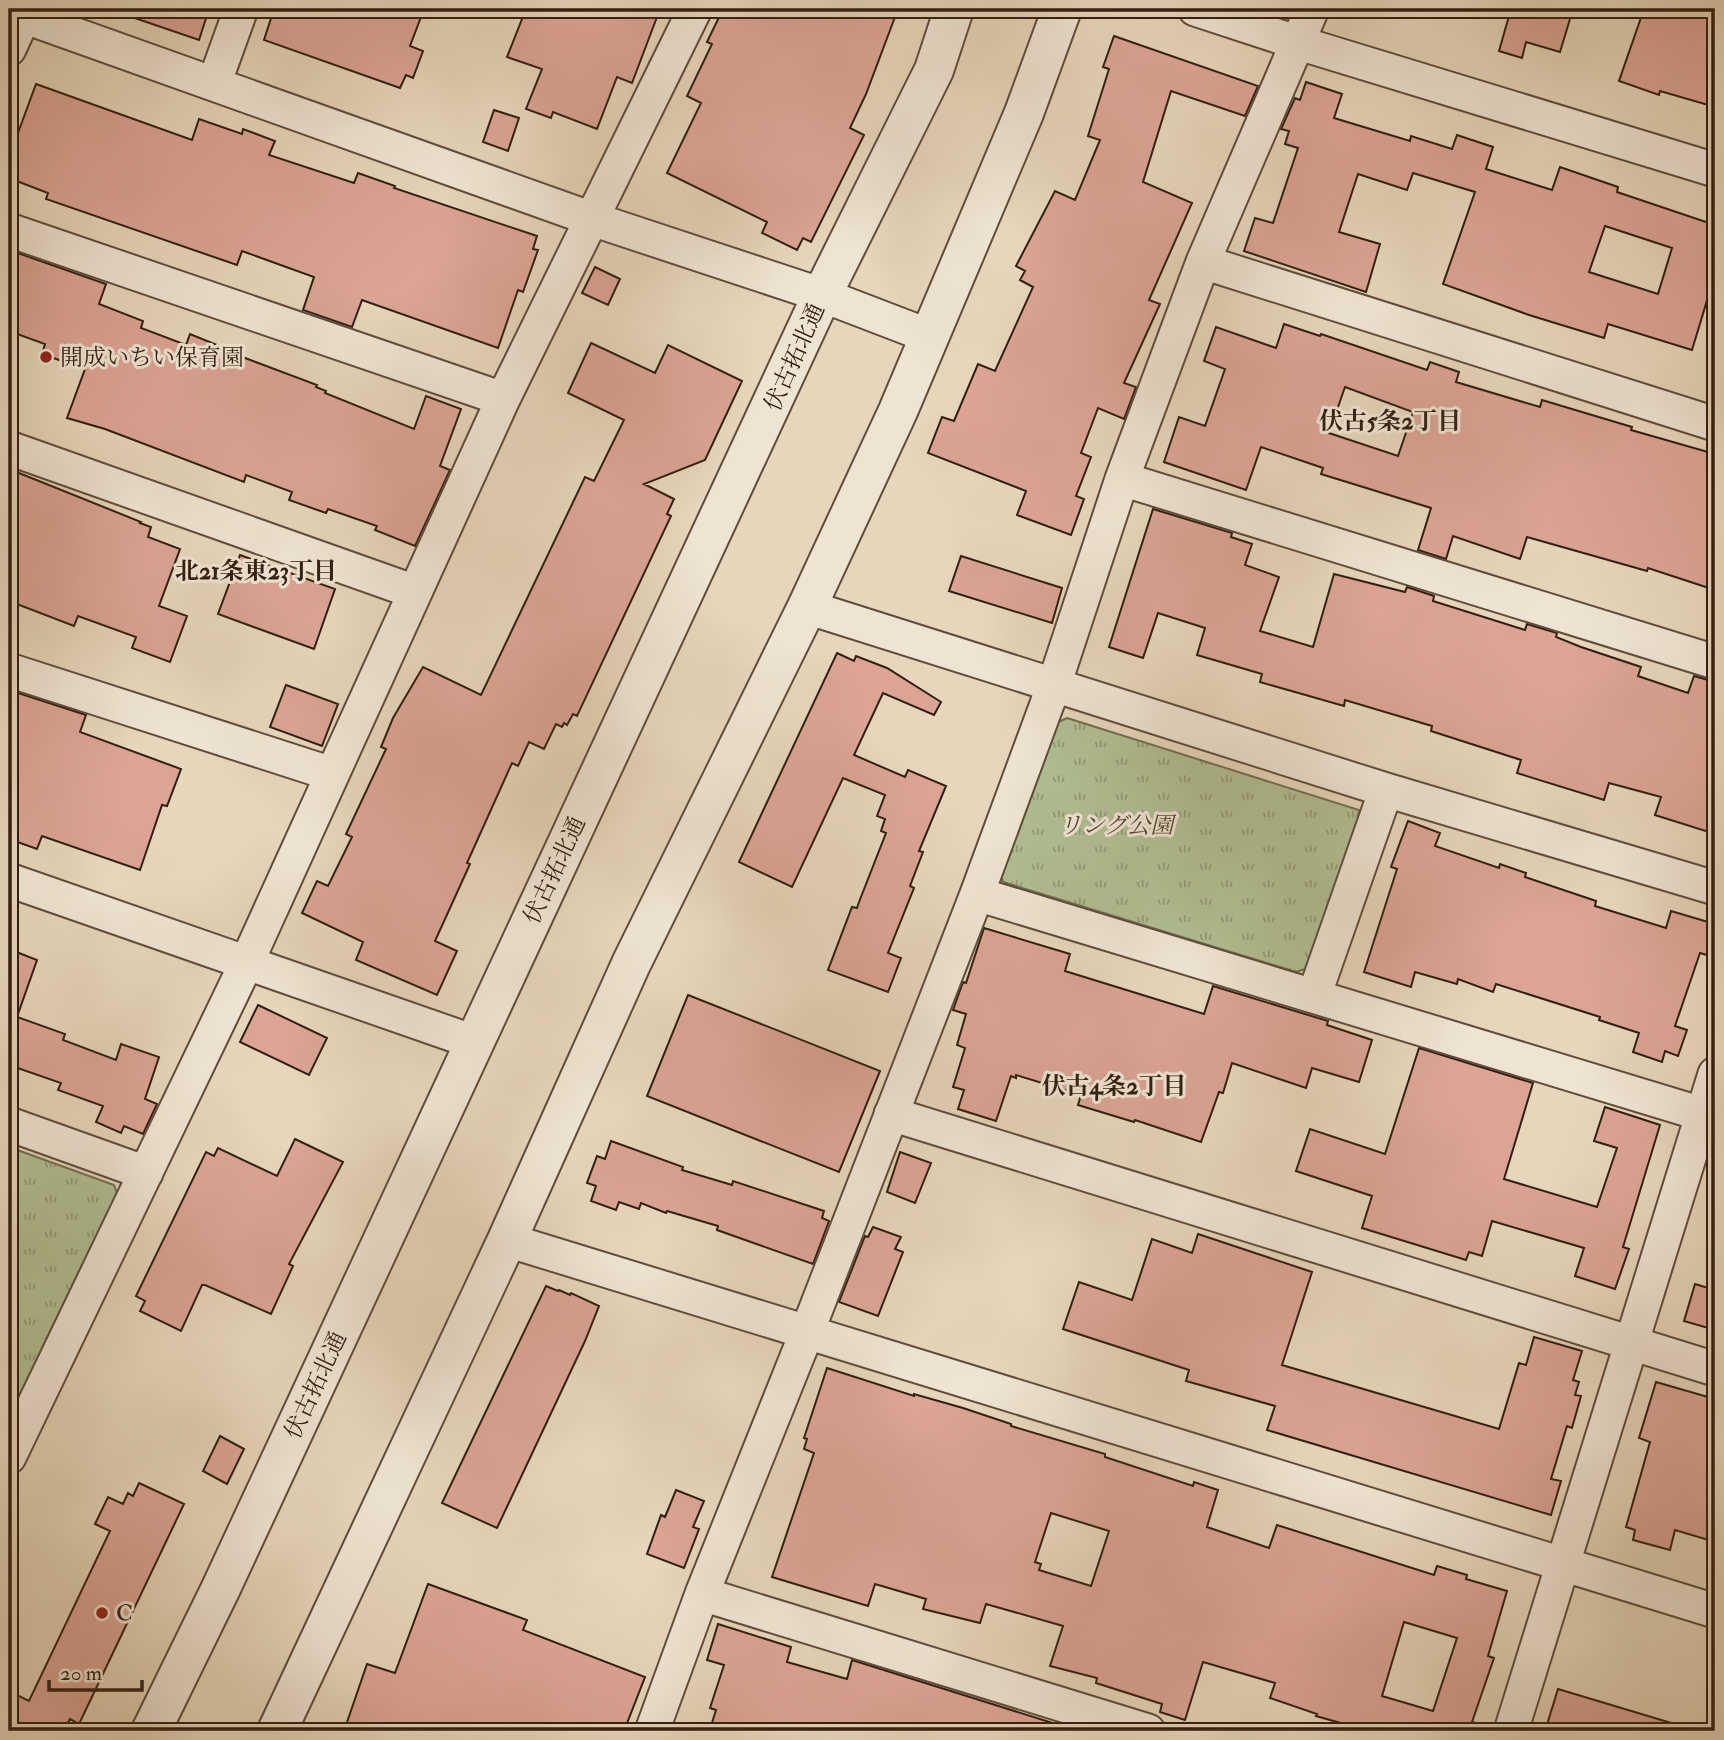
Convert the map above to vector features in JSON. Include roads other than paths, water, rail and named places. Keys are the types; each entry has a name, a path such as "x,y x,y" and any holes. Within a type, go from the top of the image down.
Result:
{"street":[{"path":"214,84 242,9"},
{"path":"9,1457 246,964 503,399 695,9"},
{"name":"伏古拓北通","path":"151,1731 221,1588 822,295 934,70 954,9"},
{"path":"277,1731 507,1240 631,964 807,607 898,411 1024,113 1062,9"},
{"path":"1195,9 1715,170"},
{"path":"652,1731 702,1594 807,1332 976,894 1054,685 1122,479 1203,262 1312,9"},
{"path":"9,49 16,14 592,219 822,295 929,336"},
{"path":"9,230 503,399"},
{"path":"1203,262 1715,424"},
{"path":"9,447 415,592"},
{"path":"1122,479 1715,662"},
{"path":"807,607 1386,790 1715,888"},
{"path":"9,670 332,774"},
{"path":"1314,996 1386,790"},
{"path":"9,880 474,1042"},
{"path":"976,894 1709,1116"},
{"path":"1511,1731 1631,1343 1709,1116 1715,1074"},
{"path":"891,1114 1715,1369"},
{"path":"9,1124 146,1173"},
{"path":"507,1240 1715,1611"},
{"path":"702,1594 1148,1731"}],"place":[{"name":"開成いちい保育園","path":"46,357"},
{"name":"C","path":"102,1613"}],"district":[{"name":"伏古5条2丁目","path":"1390,421"},
{"name":"北21条東23丁目","path":"256,571"},
{"name":"伏古4条2丁目","path":"1114,1086"}],"park label":[{"name":"リング公園","path":"1116,825"}]}
